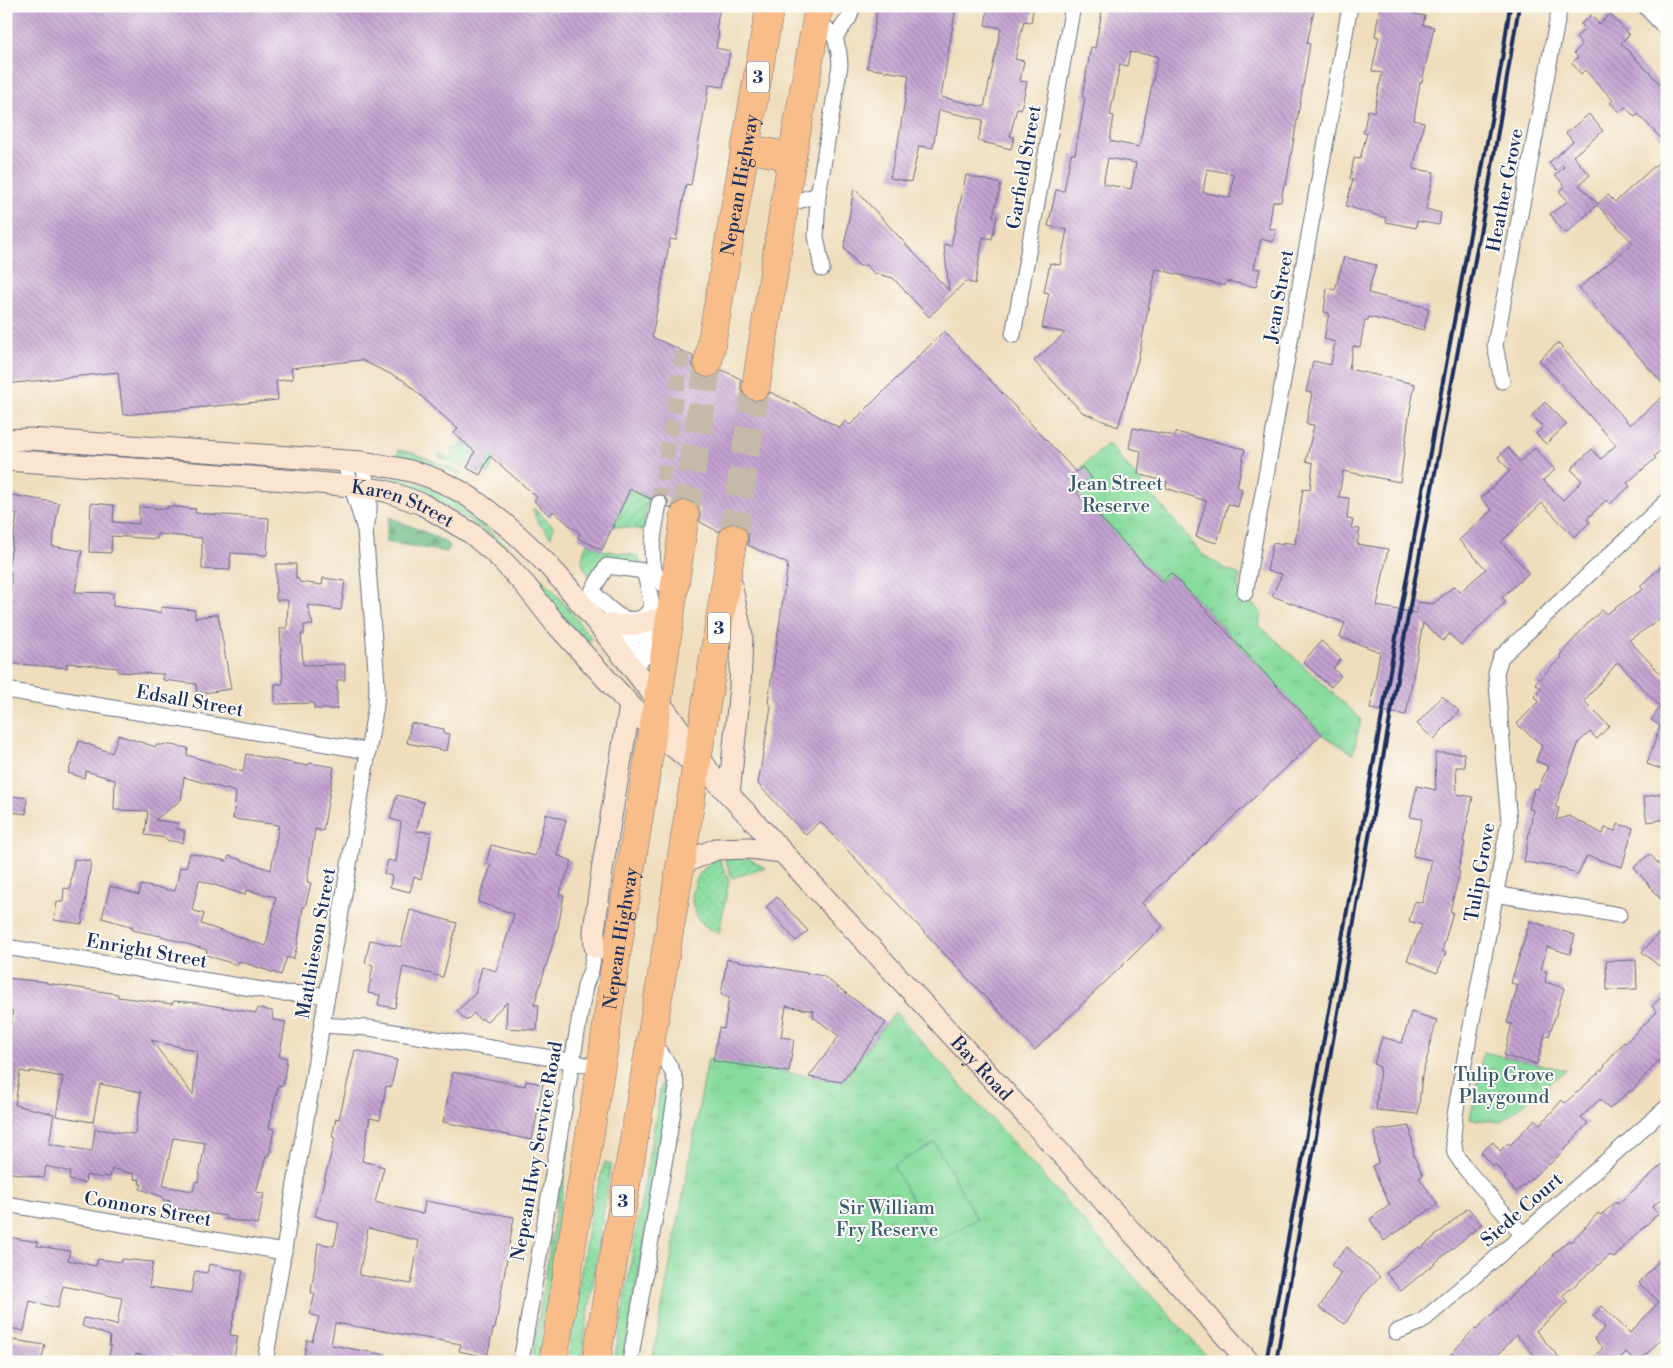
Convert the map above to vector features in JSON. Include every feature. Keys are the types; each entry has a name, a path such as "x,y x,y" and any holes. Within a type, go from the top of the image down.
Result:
{"highway":[{"name":"Nepean Highway","path":"708,363 770,6"},
{"path":"756,386 792,157 824,21"},
{"path":"745,148 792,157"},
{"name":"Nepean Highway","path":"552,1362 600,1068 606,950 653,730 685,515"},
{"name":"3","path":"596,1362 680,864 702,765 732,538"}],"street":[{"path":"822,269 816,236 818,195 840,65 839,53 824,21 849,18 853,6"},
{"name":"Garfield Street","path":"1013,336 1073,6"},
{"name":"Jean Street","path":"1245,593 1350,6"},
{"name":"Heather Grove","path":"1502,381 1495,345 1560,6"},
{"path":"1645,6 1667,30"},
{"path":"784,205 818,195"},
{"name":"Karen Street","path":"6,440 29,439 353,462 420,473 463,493 494,514 537,552 558,574 658,700"},
{"name":"Karen Street","path":"6,460 250,477 360,487 386,491 422,504 456,523 498,556 526,586 554,622 653,730 702,765"},
{"name":"Matthieson Street","path":"265,1362 376,705 377,686 365,530 370,504 360,487 353,462"},
{"name":"Tulip Grove","path":"1523,1235 1465,1168 1455,1153 1453,1137 1455,1115 1509,822 1496,673 1501,656 1667,501"},
{"path":"598,624 636,625 672,604 653,568 653,546 659,503"},
{"path":"728,571 742,636 740,688 729,794"},
{"name":"Edsall Street","path":"6,690 368,751"},
{"name":"Bay Road","path":"658,700 702,765 1036,1126 1249,1362"},
{"path":"606,950 594,931 603,864 630,706"},
{"path":"680,864 716,849 749,848 782,852"},
{"path":"1495,894 1620,915"},
{"name":"Enright Street","path":"6,947 281,993 311,994 324,1010 339,1018 369,1028 572,1061 600,1068"},
{"name":"Nepean Hwy Service Road","path":"521,1362 585,986 591,970 606,950"},
{"path":"630,1362 677,1088 670,1065 651,1041"},
{"name":"Siede Court","path":"1396,1332 1421,1322 1523,1235 1667,1107"},
{"name":"Connors Street","path":"6,1204 284,1252"}],"green space":[{"path":"463,441 474,442 494,459 489,474 467,461 464,468 439,457 440,454 451,459 453,447 458,450"},
{"name":"Jean Street Reserve","path":"1108,443 1202,554 1227,570 1240,575 1238,589 1261,613 1259,625 1361,719 1353,754 1322,734 1172,573 1161,582 1078,493 1092,478 1082,467"},
{"path":"398,450 413,453 462,472 460,475 436,464 424,464 399,459"},
{"path":"395,475 441,491 457,502 526,563 553,590 592,639 586,644 499,543 471,521 441,503 392,482"},
{"path":"630,489 648,498 644,530 613,526"},
{"path":"533,508 553,526 551,537 537,521"},
{"path":"389,517 430,534 450,545 447,552 385,542"},
{"path":"587,543 602,550 638,556 644,571 607,566 596,584 587,574 582,561"},
{"path":"724,855 743,855 765,868 732,878"},
{"path":"719,858 729,880 719,934 700,921 695,912 692,894 694,885 704,869"},
{"name":"Sir William Fry Reserve","path":"895,1012 1212,1362 652,1362 708,1059 842,1082"},
{"name":"Tulip Grove Playgound","path":"1483,1052 1566,1070 1501,1122 1470,1119"},
{"path":"662,1080 669,1080 669,1094 624,1362 614,1362"},
{"path":"567,1136 570,1137 538,1362 532,1362"},
{"path":"935,1143 977,1219 936,1242 893,1166"},
{"path":"605,1162 611,1164 581,1362 567,1362 591,1208"}],"building":[{"path":"6,6 720,6 716,30 719,31 716,48 730,51 723,87 709,85 691,185 686,184 676,240 670,239 652,337 693,356 693,368 698,375 705,378 713,378 722,370 741,379 741,391 747,398 753,401 761,401 770,392 840,428 845,421 850,425 944,331 1076,472 1082,467 1092,478 1077,493 1161,582 1171,573 1322,734 1142,903 1163,926 1035,1050 820,821 806,835 758,784 771,707 768,702 788,564 748,545 748,533 742,526 736,523 728,523 719,532 700,522 700,510 694,502 680,500 671,509 668,507 668,500 665,495 656,494 651,499 630,489 602,550 578,538 580,534 553,511 550,516 534,501 537,497 490,456 480,475 467,468 475,452 454,433 458,429 403,380 361,360 291,368 293,379 276,381 278,400 123,415 118,372 6,384"},
{"path":"878,6 956,6 941,97 984,107 1001,28 985,25 988,6 1034,6 1031,22 1024,21 1015,59 1024,61 1020,81 1027,82 1021,109 1017,108 1010,136 1014,138 1011,149 978,141 983,120 939,110 933,148 919,146 911,182 890,178 897,149 909,75 867,68"},
{"path":"1103,6 1315,6 1307,43 1310,44 1286,185 1284,184 1281,202 1273,201 1269,228 1276,230 1273,242 1261,239 1254,268 1260,269 1256,287 1226,281 1225,286 1156,269 1138,360 1118,427 1082,412 1034,361 1065,333 1042,328 1049,293 1044,292 1050,263 1060,265 1067,230 1048,226 1056,190 1064,191 1071,154 1075,154 1085,98 1082,97 1091,47 1095,48","holes":["1130,52 1158,56 1139,147 1110,141 1114,116 1110,115 1120,64 1127,66","1108,158 1136,163 1131,189 1103,184","1207,169 1234,174 1230,198 1203,192"]},
{"path":"1380,6 1417,6 1415,14 1425,16 1423,25 1434,27 1422,82 1420,82 1414,120 1424,123 1413,169 1434,172 1426,209 1441,213 1439,225 1417,221 1416,228 1386,222 1386,218 1346,206 1353,180 1350,179 1354,158 1360,159 1367,133 1363,133 1368,110 1374,112 1382,73 1372,71 1379,37 1375,36"},
{"path":"1610,14 1629,35 1621,43 1667,91 1667,145 1638,114 1635,117 1625,107 1620,112 1610,103 1613,100 1585,70 1581,74 1572,63 1578,57 1574,53 1582,45 1576,37 1585,29 1581,24 1591,15 1599,24"},
{"path":"1589,114 1603,131 1573,156 1590,175 1579,185 1598,204 1608,195 1615,202 1667,155 1667,389 1579,288 1633,243 1597,205 1567,233 1561,229 1550,214 1568,201 1559,191 1565,186 1555,175 1564,167 1562,165 1556,171 1549,163 1573,141 1566,133"},
{"path":"966,175 1001,184 993,216 997,217 992,239 983,237 975,284 966,281 929,317 893,278 874,273 866,265 859,266 844,248 854,188 949,291 944,244 951,246"},
{"path":"1344,257 1376,265 1368,293 1429,308 1424,330 1369,317 1368,320 1365,320 1360,347 1353,346 1349,369 1415,384 1400,482 1343,471 1339,497 1349,498 1347,519 1353,520 1351,528 1360,529 1357,544 1388,549 1377,606 1416,613 1418,602 1433,604 1454,586 1460,592 1486,569 1459,540 1492,510 1481,498 1510,471 1498,457 1508,448 1520,461 1535,448 1555,470 1543,480 1563,500 1582,481 1571,469 1592,449 1601,459 1616,445 1539,360 1558,343 1630,425 1667,393 1667,445 1654,456 1656,458 1627,483 1630,486 1610,504 1606,500 1587,519 1590,522 1574,537 1542,503 1501,542 1529,573 1502,597 1506,602 1461,645 1449,634 1443,641 1423,623 1406,715 1370,709 1380,652 1340,637 1345,623 1272,596 1282,574 1267,571 1273,543 1283,545 1283,542 1295,544 1303,489 1310,490 1313,463 1306,461 1314,425 1306,424 1312,393 1306,392 1313,361 1331,365 1335,342 1324,339 1329,313 1324,312 1327,288 1335,290"},
{"path":"1545,402 1567,424 1546,444 1536,434 1543,427 1532,415"},
{"path":"1133,428 1175,436 1176,432 1245,449 1237,487 1242,489 1238,507 1228,504 1217,543 1196,537 1206,501 1166,488 1167,482 1138,474 1141,451 1129,448"},
{"path":"6,494 59,503 52,546 82,551 75,592 113,593 113,606 161,613 161,607 195,610 195,618 218,614 231,689 197,694 196,684 163,680 164,674 118,672 118,668 67,663 67,668 6,663 7,633 11,634 11,572 8,571 17,514 6,512"},
{"path":"91,503 114,505 113,522 139,524 139,507 167,509 167,506 196,509 195,513 269,518 267,555 231,553 230,570 202,569 202,538 157,534 157,539 112,536 111,553 89,552"},
{"path":"1667,561 1667,615 1629,640 1667,681 1667,771 1647,764 1660,726 1651,720 1660,707 1618,662 1584,701 1609,726 1597,739 1590,732 1579,742 1555,807 1559,808 1556,820 1569,816 1603,834 1605,828 1616,831 1618,824 1633,828 1622,867 1587,856 1577,875 1564,868 1524,862 1533,810 1529,809 1534,788 1538,789 1548,766 1536,761 1542,745 1517,724 1539,701 1534,696 1541,689 1535,683 1562,657 1560,655 1602,610 1606,614 1643,589 1640,586"},
{"path":"276,564 296,564 296,578 299,579 299,582 322,585 323,578 345,581 341,610 307,605 313,625 304,625 304,634 301,634 303,665 345,664 345,680 337,680 337,709 314,709 314,703 275,704 275,684 283,684 280,628 287,628 288,600 276,600"},
{"path":"1321,641 1341,659 1333,668 1341,676 1331,687 1303,662"},
{"path":"1442,696 1459,711 1434,739 1417,724"},
{"path":"411,723 444,729 443,733 450,734 447,751 407,743"},
{"path":"118,735 156,747 156,745 164,744 188,748 187,755 243,772 246,754 308,766 309,763 334,767 323,831 315,829 307,882 311,883 305,907 303,907 297,947 293,959 287,957 281,975 239,961 237,965 206,955 207,950 161,936 132,930 133,927 102,918 110,886 139,895 141,885 175,891 180,867 186,868 190,853 227,861 229,856 271,870 279,825 233,819 236,792 184,777 181,800 155,820 178,823 177,829 185,831 183,843 145,835 148,811 114,810 115,780 86,771 84,778 68,773 79,741 112,753","holes":["199,880 245,895 246,890 276,897 266,946 201,924 204,914 192,910"]},
{"path":"1435,753 1464,753 1465,767 1456,767 1457,794 1473,797 1463,842 1465,842 1458,871 1460,872 1450,911 1453,912 1442,951 1446,953 1437,973 1407,960 1422,925 1409,921 1415,901 1422,903 1432,860 1413,856 1422,819 1410,817 1417,786 1436,790"},
{"path":"1667,793 1667,819 1647,822 1643,797"},
{"path":"6,795 27,798 26,814 6,811"},
{"path":"397,795 424,802 416,831 431,832 421,879 414,877 410,892 390,887 392,876 384,874 388,860 396,862 401,822 390,819"},
{"path":"546,814 566,820 557,855 572,861 559,895 564,895 558,927 534,1005 539,1005 537,1030 506,1028 507,1002 486,1022 482,1018 480,1020 474,1013 466,1021 457,1011 475,994 482,967 496,971 514,914 478,902 491,865 486,864 491,845 535,856"},
{"path":"1650,854 1667,874 1667,907 1634,867"},
{"path":"74,859 91,861 82,924 54,920 57,902 63,902 64,888 70,889"},
{"path":"777,897 808,931 796,941 766,907"},
{"path":"410,910 457,923 443,977 403,967 395,1008 378,1005 380,995 368,993 373,965 365,963 370,940 401,947"},
{"path":"1530,921 1575,935 1570,954 1547,947 1541,970 1547,972 1545,982 1564,988 1549,1036 1545,1034 1537,1064 1504,1056 1512,1024 1507,1023 1518,985 1511,983"},
{"path":"1667,924 1667,958 1659,966 1642,952"},
{"path":"727,959 823,976 886,1023 842,1082 809,1077 839,1036 813,1017 814,1011 786,1006 781,1037 794,1039 789,1072 713,1061 719,1028 724,1029 729,997 721,995"},
{"path":"1636,960 1637,989 1607,990 1606,961"},
{"path":"6,978 47,982 118,994 118,997 172,1004 174,1001 198,1003 256,1013 258,1008 272,1011 273,1020 286,1022 279,1056 287,1058 283,1086 278,1085 269,1128 274,1129 269,1156 266,1156 256,1192 264,1193 258,1224 225,1219 226,1216 168,1207 170,1201 163,1200 163,1197 140,1189 142,1184 139,1184 140,1180 134,1179 135,1174 112,1169 110,1177 103,1176 102,1178 86,1175 85,1183 69,1180 70,1172 46,1166 44,1178 6,1172 6,1034 9,1035 13,1011 6,1010","holes":["151,1040 197,1051 193,1095","20,1071 63,1077 56,1116 93,1122 100,1084 141,1092 135,1134 95,1129 92,1151 49,1144 54,1114 15,1105","173,1138 205,1143 198,1182 196,1181 193,1191 163,1186"]},
{"path":"1667,992 1667,1068 1659,1060 1632,1091 1609,1109 1600,1099 1581,1117 1588,1123 1566,1148 1549,1165 1516,1192 1496,1165 1493,1166 1481,1152 1493,1142 1500,1151 1508,1143 1510,1145 1535,1119 1541,1124 1562,1100 1565,1103 1605,1067 1624,1042 1657,1012 1652,1006"},
{"path":"1411,1012 1437,1020 1422,1075 1418,1114 1376,1110 1380,1067 1374,1064 1382,1037 1402,1043"},
{"path":"355,1050 397,1060 391,1087 386,1086 380,1120 370,1118 362,1161 384,1167 375,1202 423,1214 425,1201 514,1217 495,1329 493,1329 487,1357 459,1351 461,1344 335,1323 331,1345 386,1355 385,1362 303,1362 307,1340 312,1341 319,1317 310,1314 315,1293 311,1293 318,1243 334,1246 339,1223 315,1216 335,1138 332,1137 336,1118 339,1119","holes":["368,1228 419,1241 411,1284 359,1275"]},
{"path":"453,1072 525,1086 526,1081 543,1084 532,1140 443,1122"},
{"path":"1410,1126 1414,1156 1423,1176 1419,1178 1438,1204 1384,1241 1370,1219 1390,1205 1372,1166 1378,1163 1374,1131"},
{"path":"1667,1160 1667,1194 1652,1207 1658,1214 1614,1258 1610,1255 1562,1296 1568,1302 1536,1331 1563,1362 1541,1362 1516,1335 1492,1362 1444,1362 1475,1328 1511,1297 1554,1256 1552,1255 1569,1240 1571,1242 1598,1213 1601,1215 1615,1202 1618,1204"},
{"path":"1468,1208 1482,1224 1401,1291 1386,1273 1419,1247 1420,1249"},
{"path":"8,1237 38,1242 37,1246 70,1251 68,1260 96,1266 98,1259 121,1262 122,1259 153,1262 149,1287 191,1293 195,1271 207,1273 209,1264 243,1271 230,1335 238,1336 233,1362 210,1362 172,1355 171,1361 136,1354 135,1362 108,1362 111,1346 109,1346 110,1336 82,1326 84,1318 117,1325 122,1298 63,1286 58,1308 30,1301 24,1331 6,1327 6,1249"},
{"path":"1347,1247 1380,1277 1363,1295 1345,1324 1319,1308 1341,1273 1331,1265"},
{"path":"1667,1252 1667,1333 1639,1362 1636,1362 1626,1352 1617,1362 1588,1362 1603,1348 1594,1339 1605,1327 1593,1316 1602,1306 1630,1333 1659,1302 1639,1283"},
{"path":"13,1340 45,1345 41,1362 9,1362"}],"tunnel":[{"path":"659,503 683,351"},
{"path":"685,515 708,363"},
{"path":"733,538 756,386"}],"railway":[{"path":"1266,1362 1501,66 1510,6"},
{"path":"1276,1362 1409,611 1489,185 1519,6"}]}
